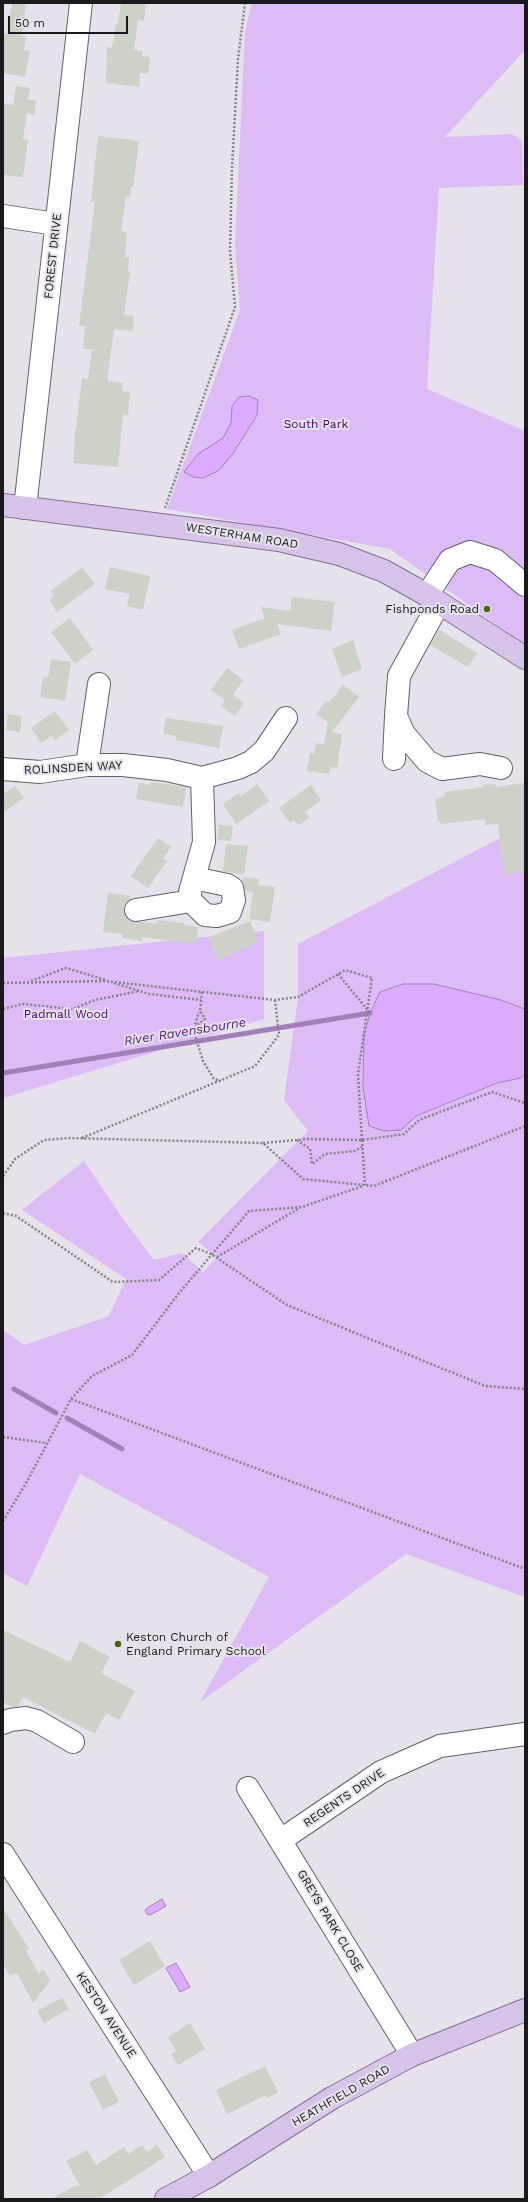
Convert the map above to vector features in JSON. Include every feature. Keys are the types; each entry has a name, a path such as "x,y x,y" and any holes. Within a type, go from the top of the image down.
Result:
{"main road":[{"name":"WESTERHAM ROAD","path":"3,506 159,524 279,540 339,554 384,571 433,599 525,658"},
{"name":"HEATHFIELD ROAD","path":"166,2199 208,2176 332,2098 412,2055 525,2010"}],"street":[{"name":"FOREST DRIVE","path":"25,508 81,3"},
{"path":"3,216 56,224"},
{"path":"394,759 399,676 450,560 470,552 495,560 525,585"},
{"path":"87,765 99,684"},
{"path":"396,716 404,734 427,761 442,769 480,764 500,768"},
{"name":"ROLINSDEN WAY","path":"3,768 40,772 87,765 123,765 167,770 202,778 238,768 251,762 264,751 286,718"},
{"path":"136,910 192,890 204,842 202,778"},
{"path":"3,1723 10,1720 26,1718 37,1721 73,1742"},
{"name":"REGENTS DRIVE","path":"281,1840 381,1772 440,1746 525,1734"},
{"name":"GREYS PARK CLOSE","path":"248,1788 412,2055"},
{"name":"KESTON AVENUE","path":"3,1854 208,2176"}],"path":[{"path":"159,524 235,306 230,251 232,176 238,59 246,3"},
{"path":"27,982 66,968 86,973 149,994 202,1000"},
{"path":"3,982 109,981 275,1000 298,997 345,970 372,978 358,1074 365,1185"},
{"path":"338,974 370,1013"},
{"path":"3,1009 23,1004 72,1009 95,1000 139,991"},
{"path":"202,992 200,1011 194,1028 196,1042 203,1061 214,1079 222,1081"},
{"path":"80,1139 255,1066 279,1035 275,1000"},
{"path":"194,1028 204,1019 200,1011"},
{"path":"3,1176 15,1159 44,1140 80,1139 263,1143 297,1140 362,1140 404,1134 419,1120 492,1092 525,1103"},
{"path":"263,1143 303,1179 374,1186 491,1138 525,1126"},
{"path":"297,1140 310,1149 312,1164 325,1154 355,1151 362,1147"},
{"path":"217,1257 302,1207 365,1185"},
{"path":"3,1521 70,1399 92,1376 132,1355 211,1254 249,1211 302,1207"},
{"path":"3,1213 16,1216 113,1282 159,1280 196,1248 211,1254 287,1305 485,1386 525,1389"},
{"path":"70,1399 525,1569"},
{"path":"3,1437 47,1443"}],"green space":[{"name":"South Park","path":"252,3 525,3 525,50 445,137 512,134 522,141 523,185 439,188 427,389 525,431 525,645 390,549 167,509 240,310 235,243 245,31"},
{"path":"525,825 525,1009 501,1000 364,1036 363,1087 369,1126 384,1131 401,1130 416,1116 497,1083 521,1078 525,1073 525,1597 406,1554 200,1702 269,1577 80,1474 27,1586 3,1573 3,1330 24,1345 109,1316 126,1279 22,1210 84,1161 125,1222 154,1260 182,1253 203,1272 217,1257 198,1242 308,1131 284,1100 298,997 298,944"},
{"name":"Padmall Wood","path":"264,931 264,1019 3,1098 3,958"}],"shaded area":[{"path":"249,396 258,400 257,415 232,455 218,471 203,478 194,477 184,472 198,454 223,438 231,423 232,406 239,397"},
{"path":"403,984 434,984 501,1000 525,1009 525,1073 521,1078 497,1083 416,1116 401,1130 384,1131 369,1126 363,1087 364,1036 370,1013 380,992"},
{"path":"162,1899 166,1906 150,1915 147,1914 145,1911 147,1908"},
{"path":"176,1963 190,1987 180,1992 166,1968"}],"building":[{"path":"12,3 26,3 22,36 26,37 24,50 30,51 25,77 3,73 3,33 7,34"},
{"path":"121,3 146,3 144,21 138,20 134,50 143,51 142,56 150,57 148,74 140,73 139,87 106,83 107,47 112,48"},
{"path":"16,86 30,88 28,99 36,101 34,115 27,113 23,139 28,140 23,177 3,175 3,104 13,105"},
{"path":"98,136 139,141 133,187 131,187 130,197 126,196 121,231 127,232 125,257 129,257 128,272 130,272 124,315 134,316 133,331 114,329 107,381 123,383 122,391 130,392 128,415 123,414 118,467 73,463 82,378 88,379 92,349 83,349 85,326 79,326 95,202 91,201"},
{"path":"82,567 95,584 57,612 49,600 54,596 51,591"},
{"path":"110,567 150,576 143,610 127,606 130,594 105,589"},
{"path":"292,597 335,602 331,631 277,624 281,634 239,649 232,630 265,618 261,607 290,611"},
{"path":"70,618 93,650 75,664 51,632"},
{"path":"439,630 477,653 468,667 430,645"},
{"path":"353,640 362,669 342,677 332,649"},
{"path":"51,659 71,662 65,701 40,697 43,677 48,678"},
{"path":"227,668 243,680 233,695 244,703 235,716 221,706 225,700 211,690"},
{"path":"343,685 359,697 332,732 342,734 337,768 331,767 329,774 307,771 310,753 314,754 316,743 324,745 328,722 316,714 326,701 329,703"},
{"path":"55,711 69,730 55,740 51,736 41,743 31,728"},
{"path":"8,714 22,716 20,732 6,730"},
{"path":"166,718 223,726 219,748 176,740 176,736 163,734"},
{"path":"151,782 186,787 183,807 136,799 139,783 151,785"},
{"path":"525,783 525,872 504,874 498,824 485,825 485,819 440,824 440,821 438,821 435,799 445,797 445,792 483,787 482,785 495,784 496,787"},
{"path":"257,784 269,801 236,824 223,804 239,793 241,796"},
{"path":"311,785 321,800 305,812 309,818 299,825 294,820 290,823 279,808"},
{"path":"15,786 24,798 3,813 3,794"},
{"path":"219,825 233,826 231,841 217,840"},
{"path":"158,838 171,847 163,858 167,861 148,888 131,876"},
{"path":"226,844 248,846 244,875 223,871"},
{"path":"242,877 259,879 258,885 275,887 270,922 249,919 253,892 245,891"},
{"path":"108,893 131,896 124,906 124,912 128,920 157,924 158,920 184,923 184,925 198,927 196,944 142,937 142,941 122,938 122,934 103,932"},
{"path":"250,921 258,942 217,960 209,937"},
{"path":"3,1630 70,1662 80,1641 110,1657 101,1673 135,1691 119,1720 106,1713 95,1734 23,1697 18,1706 13,1707 3,1702"},
{"path":"3,1908 29,1949 26,1951 38,1973 44,1970 50,1981 33,2003 17,1973 10,1976 3,1964"},
{"path":"150,1941 165,1966 134,1985 119,1960"},
{"path":"62,1998 69,2009 44,2023 37,2011"},
{"path":"190,2023 205,2049 178,2065 171,2054 176,2051 168,2037"},
{"path":"265,2066 278,2092 267,2098 266,2095 227,2114 216,2090"},
{"path":"105,2074 119,2102 103,2110 89,2082"},
{"path":"142,2145 147,2152 157,2145 165,2157 99,2199 51,2199 75,2186 80,2186 66,2161 87,2150 96,2165 124,2147 128,2154"}],"waterway":[{"name":"River Ravensbourne","path":"3,1073 370,1013"},
{"path":"14,1389 56,1413"},
{"path":"67,1418 122,1449"}],"place":[{"name":"Fishponds Road","path":"487,609"},
{"name":"Keston Church of England Primary School","path":"118,1644"}]}
